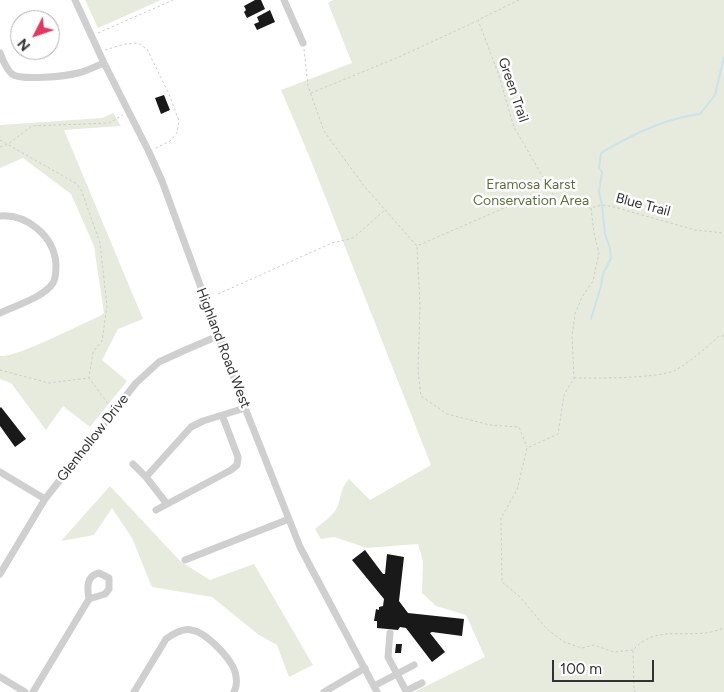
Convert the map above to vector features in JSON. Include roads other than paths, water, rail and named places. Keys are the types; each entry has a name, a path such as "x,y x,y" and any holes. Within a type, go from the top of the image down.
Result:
{"street":[{"name":"Highland Road West","path":"75,0 162,181 245,408 300,546 376,689"},
{"path":"284,0 303,44"},
{"path":"0,53 13,76 22,78 70,74 104,63"},
{"path":"0,216 11,215 26,221 39,230 53,251 56,271 54,282 44,293 0,313"},
{"name":"Glenhollow Drive","path":"0,574 46,499 136,383 159,362 218,336"},
{"path":"146,477 190,427 245,408"},
{"path":"156,510 237,465 238,457 222,415"},
{"path":"133,464 167,504"},
{"path":"0,472 46,499"},
{"path":"185,560 289,518"},
{"path":"33,692 89,599"},
{"path":"134,692 166,639 189,629 200,632 209,639 230,662 236,675 236,689 234,692"},
{"path":"390,633 388,657 406,691 422,682"},
{"path":"376,689 414,665"},
{"path":"324,692 365,668"},
{"path":"0,677 25,692"}],"waterway":[{"path":"591,319 603,274 611,258 605,234 599,192 602,172 599,168 601,153 661,123 700,114 715,95 724,57"}],"park label":[{"name":"Eramosa Karst Conservation Area","path":"531,194"}]}
